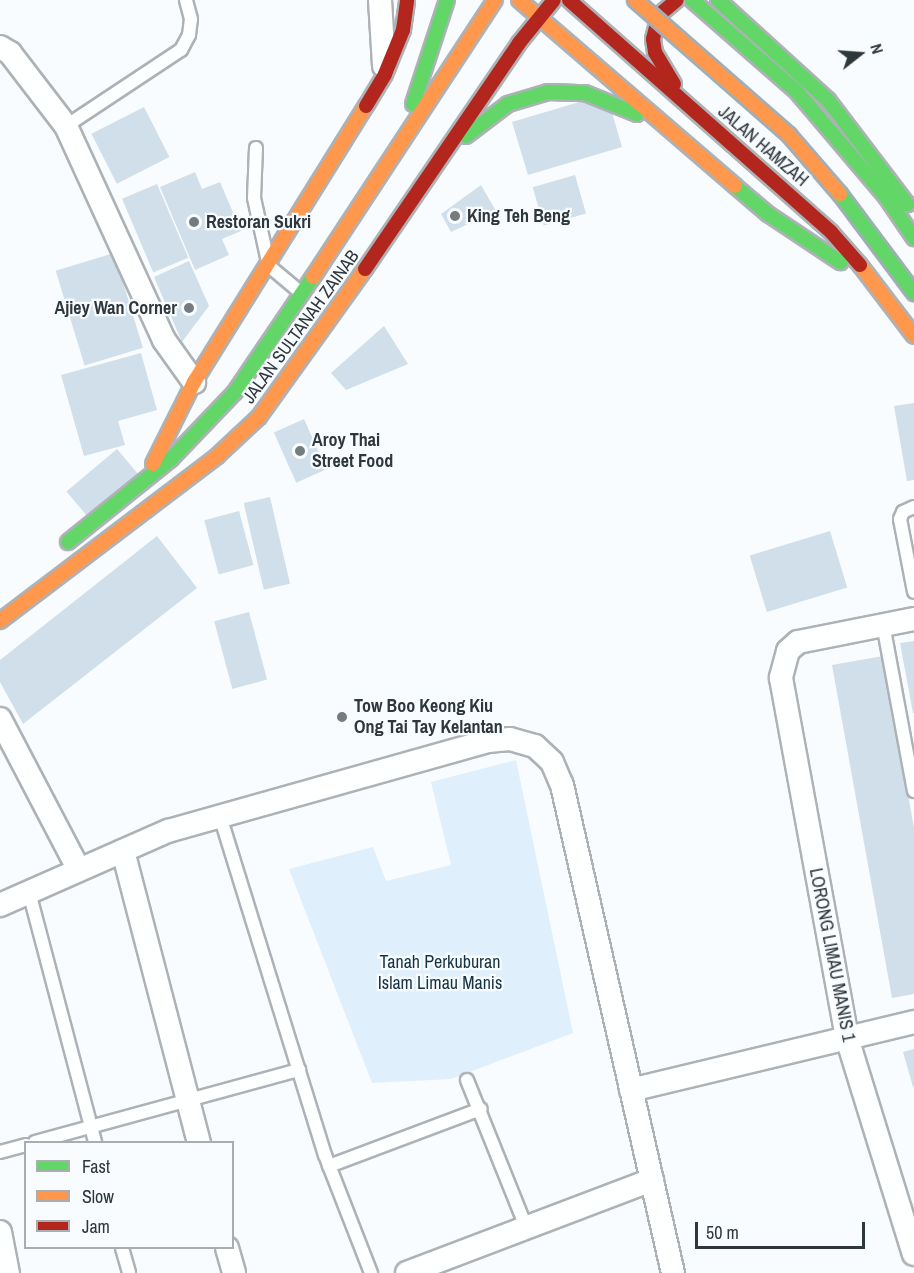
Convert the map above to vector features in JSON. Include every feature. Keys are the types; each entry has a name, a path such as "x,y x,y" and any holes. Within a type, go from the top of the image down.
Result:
{"main road":[{"path":"390,164 447,0"},
{"name":"JALAN SULTANAH ZAINAB","path":"52,555 146,479 209,424 229,400 390,164 495,0"},
{"path":"519,0 768,214 884,292"},
{"name":"JALAN SULTANAH ZAINAB","path":"0,621 217,456 259,417 294,373 443,154 554,0"},
{"name":"JALAN HAMZAH","path":"569,0 831,232 884,292 914,336"},
{"path":"635,0 789,135 866,224 914,293"},
{"path":"677,0 659,15 653,39 661,64 687,103"},
{"path":"692,0 797,92 886,197 914,238"},
{"path":"704,0 741,21"},
{"path":"718,0 828,100 880,164 914,214"},
{"path":"735,0 741,21"},
{"path":"146,479 194,382 269,266 384,74 403,30 406,7"},
{"path":"443,154 508,104 528,96 567,91 609,101 636,114 701,156"}],"street":[{"path":"381,0 394,14 406,7"},
{"path":"381,0 384,74"},
{"path":"0,47 10,53 66,126 164,340 194,382"},
{"path":"883,624 914,619"},
{"name":"LORONG LIMAU MANIS 1","path":"883,624 811,637 788,651 781,678 847,1038 914,1254"},
{"path":"0,719 80,870"},
{"path":"0,905 168,831 488,741 510,739 535,746 552,762 562,785 673,1273"},
{"path":"123,850 199,1141"},
{"path":"631,1090 914,1022"},
{"path":"407,1273 652,1180"},
{"path":"0,1232 9,1273"},
{"path":"227,1249 234,1273"}],"lane":[{"path":"66,126 181,50 189,35 191,19 186,0"},
{"path":"256,148 254,198 269,266 303,294"},
{"path":"914,507 903,512 900,519 914,592"},
{"path":"883,624 914,791"},
{"path":"220,816 329,1166 371,1273"},
{"path":"29,892 94,1141"},
{"path":"42,1141 299,1070"},
{"path":"467,1080 481,1109 526,1227"},
{"path":"329,1166 481,1109"},
{"path":"0,1152 24,1146"},
{"path":"122,1249 129,1273"}],"green space":[{"name":"Tanah Perkuburan Islam Limau Manis","path":"516,760 573,1033 451,1079 372,1083 289,869 373,847 386,881 451,865 431,782"}],"building":[{"path":"586,100 611,109 622,147 528,175 512,122"},
{"path":"144,107 169,157 117,184 91,134"},
{"path":"195,172 202,189 220,182 241,231 222,239 229,255 195,270 160,187"},
{"path":"575,175 586,213 544,226 533,187"},
{"path":"157,184 188,258 153,272 122,199"},
{"path":"481,185 496,211 451,232 441,214"},
{"path":"114,253 143,348 85,366 56,271"},
{"path":"189,261 209,306 182,342 154,277"},
{"path":"384,326 408,364 346,390 331,373"},
{"path":"141,353 157,410 118,421 125,445 84,456 61,375"},
{"path":"914,403 914,480 907,481 894,406"},
{"name":"Aroy Thai Street Food","path":"304,419 326,469 296,483 274,432"},
{"path":"117,449 138,474 88,517 66,491"},
{"path":"270,497 290,584 264,590 244,503"},
{"path":"239,511 253,565 219,574 204,520"},
{"path":"830,531 847,587 767,612 750,556"},
{"path":"157,536 197,588 23,724 0,682 0,660"},
{"path":"249,612 267,680 232,689 214,621"},
{"path":"914,641 914,713 913,713 900,643"},
{"path":"883,656 914,828 914,994 892,998 832,665"},
{"path":"914,1049 914,1087 913,1087 903,1052"}],"traffic: fast":[{"path":"413,104 447,0"},
{"path":"692,0 797,92 886,197 914,238"},
{"path":"718,0 828,100 907,204"},
{"path":"466,136 508,104 548,92 585,93 637,114"},
{"path":"735,186 768,214 840,262"},
{"path":"840,194 914,293"},
{"path":"68,542 171,459 235,392 313,277"}],"traffic: slow":[{"path":"313,277 495,0"},
{"path":"519,0 735,186"},
{"path":"635,0 789,135 840,194"},
{"path":"153,464 194,382 366,106"},
{"path":"860,265 914,336"},
{"path":"0,621 217,456 259,417 365,269"}],"traffic: jam":[{"path":"366,106 385,74 403,30 407,0"},
{"path":"365,269 519,43 554,0"},
{"path":"569,0 831,232 860,265"},
{"path":"674,84 655,52 653,39 659,15 677,0"}],"place":[{"name":"King Teh Beng","path":"455,216"},
{"name":"Restoran Sukri","path":"194,222"},
{"name":"Ajiey Wan Corner","path":"189,308"},
{"name":"Aroy Thai Street Food","path":"300,451"},
{"name":"Tow Boo Keong Kiu Ong Tai Tay Kelantan","path":"342,717"}]}
